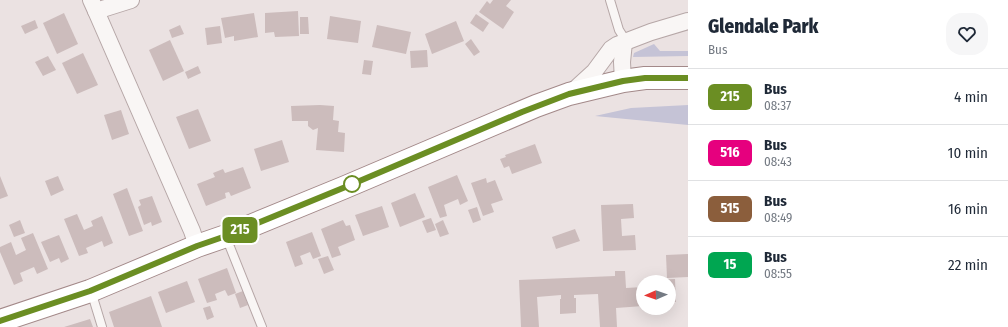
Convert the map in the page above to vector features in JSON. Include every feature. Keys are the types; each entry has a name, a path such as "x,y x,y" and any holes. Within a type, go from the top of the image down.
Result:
{"highway":[{"path":"0,321 90,291 569,94 623,81 645,78 688,78"}],"street":[{"path":"131,0 94,5 192,231 197,246"},
{"path":"569,94 594,72 611,49 625,42 671,25 688,21"},
{"path":"623,81 622,62 625,42"}],"lane":[{"path":"610,0 619,30 625,42"},
{"path":"226,236 262,327"},
{"path":"90,291 102,327"}],"shaded area":[{"path":"654,44 660,51 688,51 688,56 633,57 634,53"},
{"path":"688,105 688,125 595,116 631,108"}],"building":[{"path":"493,0 511,0 506,6 514,12 503,29 479,12 487,1 490,4"},
{"path":"298,11 299,36 275,37 274,32 265,33 265,13"},
{"path":"64,13 78,44 57,54 43,23"},
{"path":"254,13 258,37 234,41 234,36 225,38 221,18"},
{"path":"476,14 489,23 483,32 470,23"},
{"path":"330,16 361,21 358,43 327,39"},
{"path":"300,17 308,17 309,34 300,34"},
{"path":"35,20 38,28 25,34 21,26"},
{"path":"456,21 464,41 432,54 425,34"},
{"path":"180,25 184,34 172,38 169,30"},
{"path":"377,25 411,32 406,54 372,47"},
{"path":"220,26 222,43 207,45 205,28"},
{"path":"471,39 480,52 474,56 465,44"},
{"path":"170,40 184,71 163,81 149,50"},
{"path":"427,50 428,67 411,68 410,51"},
{"path":"83,53 98,85 77,94 62,63"},
{"path":"48,56 56,70 43,76 35,62"},
{"path":"364,60 373,61 371,75 362,74"},
{"path":"198,66 201,73 188,79 185,72"},
{"path":"291,106 334,106 333,120 339,121 338,132 345,133 344,152 316,150 318,128 313,130 308,126 308,121 292,121"},
{"path":"198,109 211,141 189,149 176,117"},
{"path":"121,110 129,134 112,140 104,115"},
{"path":"282,140 289,162 261,171 254,149"},
{"path":"535,144 542,163 512,174 509,166 504,168 500,159 506,157 505,155"},
{"path":"243,167 251,188 231,196 229,192 225,193 226,198 206,206 197,184 215,177 213,173 223,169 225,173"},
{"path":"457,175 468,201 460,205 458,199 444,205 447,216 440,218 428,187"},
{"path":"0,176 8,196 0,199"},
{"path":"58,176 64,190 51,196 45,181"},
{"path":"486,178 487,183 495,180 503,200 491,204 494,212 483,216 471,183"},
{"path":"127,188 143,231 129,236 113,194"},
{"path":"415,193 425,217 400,227 391,203"},
{"path":"152,196 162,222 152,226 151,222 144,225 138,207 141,205 139,200"},
{"path":"633,204 634,218 621,219 622,236 635,235 636,250 603,251 601,205"},
{"path":"382,206 389,227 363,236 355,215"},
{"path":"477,207 481,220 473,223 468,210"},
{"path":"77,214 84,230 93,226 91,221 102,216 113,243 104,247 102,241 86,248 88,253 79,256 64,219"},
{"path":"431,218 436,230 427,233 422,221"},
{"path":"20,220 25,233 14,237 9,225"},
{"path":"343,220 346,226 350,225 355,240 338,247 341,255 332,258 321,229"},
{"path":"443,220 449,234 440,237 435,224"},
{"path":"575,229 580,241 556,249 552,237"},
{"path":"312,232 321,256 313,259 310,252 300,256 303,264 295,267 286,242"},
{"path":"33,233 48,269 37,274 34,267 20,273 23,281 14,285 0,252 0,247 11,242 16,255 26,250 21,238"},
{"path":"59,235 69,259 61,263 59,258 50,262 41,242"},
{"path":"688,254 688,277 676,278 676,275 667,275 666,255"},
{"path":"328,256 334,270 324,274 318,259"},
{"path":"227,268 236,293 228,296 225,290 215,294 217,300 207,303 198,279"},
{"path":"615,271 625,271 626,288 636,287 636,307 616,308 617,327 600,327 598,294 574,295 574,298 576,298 576,313 560,314 561,295 537,297 539,327 521,327 519,280 615,276"},
{"path":"187,281 195,302 166,313 158,292"},
{"path":"243,291 248,305 240,308 235,294"},
{"path":"151,296 162,327 114,327 109,312"},
{"path":"210,306 214,317 207,320 203,308"},
{"path":"90,319 93,327 64,327"}],"bus line":[{"name":"215","path":"0,321 90,291 197,246 226,236 343,188 536,106 569,94 623,81 645,78 688,78"}]}
